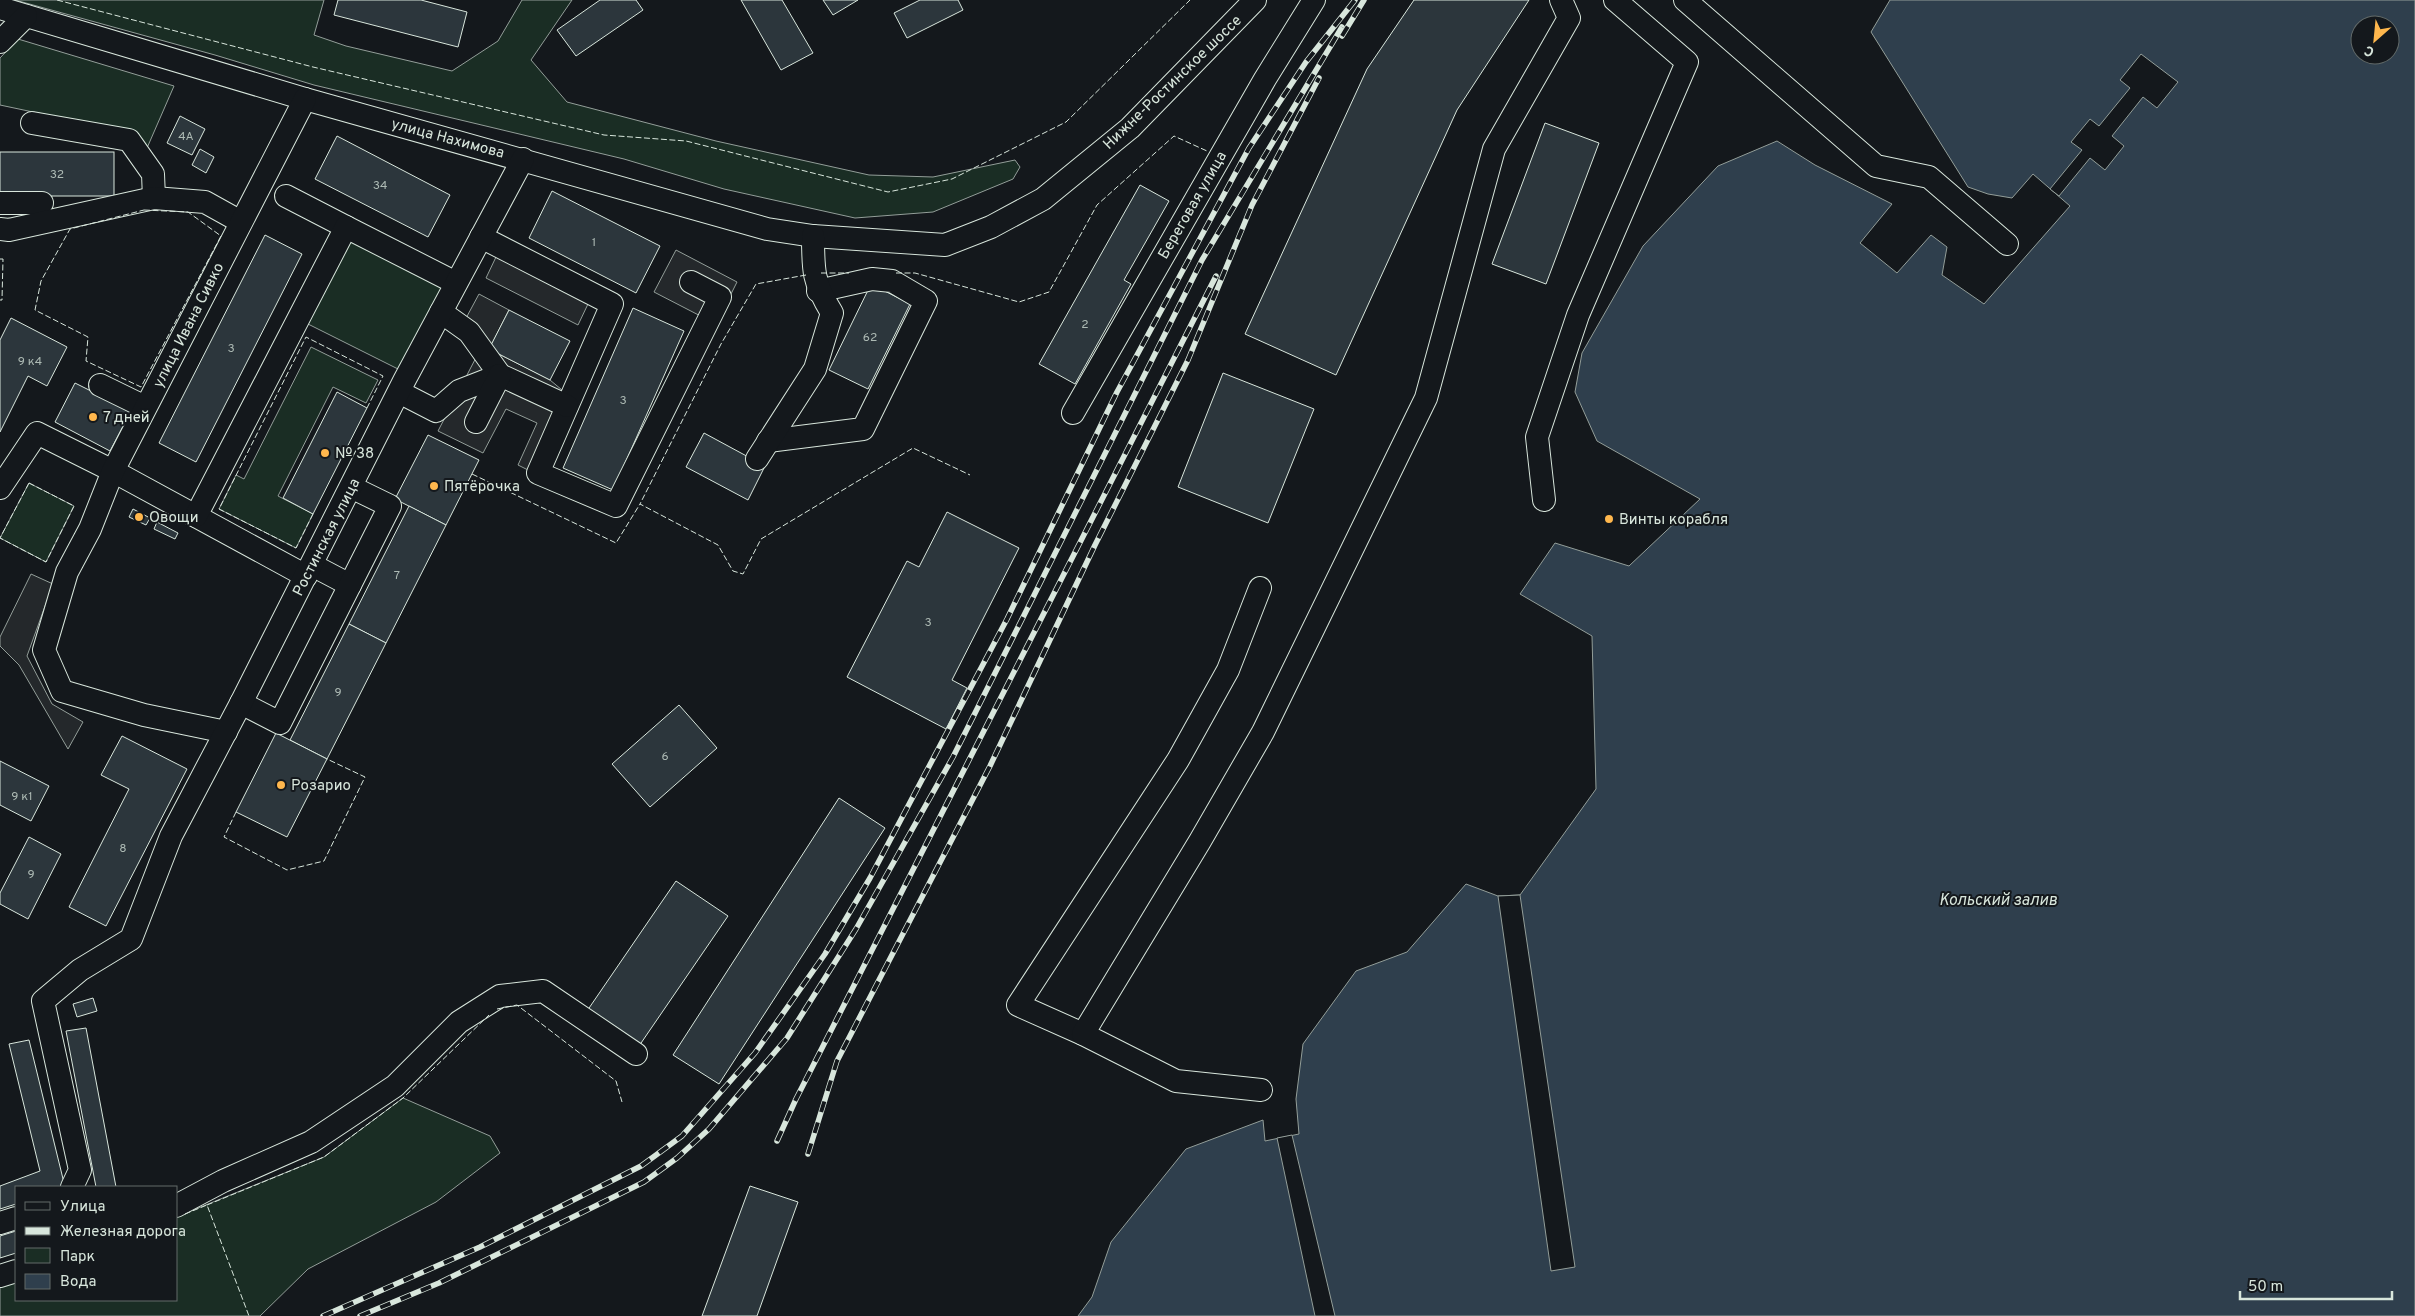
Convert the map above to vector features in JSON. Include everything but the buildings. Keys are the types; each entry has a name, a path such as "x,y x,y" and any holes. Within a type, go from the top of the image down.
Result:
{"street":[{"name":"Нижне-Ростинское шоссе","path":"901,242 945,244 992,226 1043,199 1130,128 1256,0"},
{"name":"Береговая улица","path":"1073,413 1265,79 1314,0"},
{"path":"1083,1034 1200,841 1263,732 1426,398 1494,149 1570,18 1560,0"},
{"path":"1544,500 1537,437 1578,315 1687,62 1614,0"},
{"path":"1685,0 1876,166 1929,177 2007,244"},
{"name":"улица Нахимова","path":"0,8 305,99 767,229 813,236 901,242"},
{"path":"0,42 26,16"},
{"name":"улица Ивана Сивко","path":"226,732 144,715 62,691 44,650 67,572 90,529 113,471 305,99"},
{"path":"32,123 129,140 153,174 154,198"},
{"name":"Ростинская улица","path":"72,1186 80,1170 43,1001 80,970 131,939 171,836 241,703 399,392 522,159"},
{"path":"286,196 456,284"},
{"path":"0,229 9,230 154,198 206,202 241,222"},
{"path":"0,203 42,203"},
{"path":"196,516 346,227"},
{"path":"813,236 814,273 818,291 832,313 815,369 763,450 863,429 926,300 892,281 872,278 818,291"},
{"path":"481,237 612,304 538,472 616,506 720,297 691,282"},
{"path":"441,312 469,332 500,375 567,406"},
{"path":"399,392 436,411 459,392 500,375"},
{"path":"476,422 500,375"},
{"path":"100,384 146,408"},
{"path":"0,488 37,433 196,516 309,570 350,585"},
{"path":"241,703 280,723 390,506 351,487"},
{"path":"1260,588 1228,670 1178,760 1018,1005 1083,1034 1176,1081 1261,1090"},
{"path":"178,1205 223,1181 311,1142 395,1086 459,1022 500,996 543,991 636,1054"},
{"path":"0,1223 15,1218"},
{"path":"0,1276 15,1271"}],"green space":[{"path":"15,0 324,0 314,35 346,46 452,71 498,41 522,0 572,0 531,60 567,102 716,141 869,175 933,177 1015,160 1020,167 1013,179 933,212 855,218 724,189 624,159 314,85 215,55"},
{"path":"18,39 174,86 147,148 118,130 0,105 0,58"},
{"path":"349,234 444,283 402,371 306,323"},
{"path":"311,347 378,380 366,403 333,387 278,496 313,514 296,548 219,509 236,475 244,479"},
{"path":"29,483 74,506 46,562 0,538"},
{"path":"403,1098 490,1136 500,1153 436,1202 308,1269 260,1316 0,1316 0,1285 15,1279 15,1301 178,1301 178,1216 324,1157"}],"shaded area":[{"path":"676,250 737,282 716,324 654,292"},
{"path":"496,257 588,304 578,325 486,278"},
{"path":"479,294 509,310 489,349 550,380 568,395 532,472 518,465 537,423 506,409 483,453 438,431 482,346 465,320"},
{"path":"31,574 53,584 27,656 52,704 83,722 68,749 19,665 0,646 0,637"}],"water":[{"name":"Кольский залив","path":"1890,0 2415,0 2415,1316 1078,1316 1092,1297 1111,1242 1186,1149 1263,1120 1265,1141 1299,1134 1296,1099 1303,1044 1356,971 1407,952 1466,884 1498,896 1520,895 1596,789 1592,636 1520,594 1555,543 1629,566 1700,499 1597,441 1575,392 1582,353 1643,246 1718,166 1777,141 1815,165 1892,204 1860,243 1897,273 1931,235 1947,247 1942,275 1984,304 2070,206 2033,174 2012,198 1988,194 1968,187 1871,32"}],"pier":[{"path":"2141,54 2178,82 2157,108 2143,97 2112,136 2124,146 2105,170 2090,158 2059,196 2050,189 2082,150 2071,142 2090,119 2099,126 2130,88 2120,80"},
{"path":"1520,895 1575,1267 1551,1271 1498,896"},
{"path":"1292,1135 1335,1316 1315,1316 1277,1138"}],"railway":[{"path":"323,1316 480,1247 641,1166 682,1136 755,1053 825,954 870,878 1007,619 1117,392 1249,148 1306,62 1355,0"},
{"path":"1342,36 1364,0"},
{"path":"360,1316 439,1283 644,1182 677,1158 709,1129 787,1038 856,929 953,757 1202,260 1342,27"},
{"path":"808,1154 837,1061 990,766 1095,545 1188,360 1252,205 1319,78"},
{"path":"777,1141 796,1099 1216,276"}],"fence":[{"path":"57,0 313,67 604,135 686,141 888,192 952,179 1066,122 1190,0"},
{"path":"896,273 915,273 1019,302 1049,292 1097,205 1174,136 1207,151"},
{"path":"144,210 188,212 221,236 141,387 86,361 88,337 35,310 41,281 70,229 144,210"},
{"path":"0,259 3,259 2,300 0,300"},
{"path":"821,273 849,273"},
{"path":"806,275 756,284 721,344 640,504 718,545 733,571 743,574 761,539 913,448 970,475"},
{"path":"313,514 296,548 219,509 306,337 383,376 367,408"},
{"path":"472,474 616,543 640,504"},
{"path":"29,483 74,506 46,562 0,538 29,483"},
{"path":"236,812 224,837 287,870 324,861 365,777 327,759"},
{"path":"497,1009 517,1005 616,1081 622,1102"},
{"path":"207,1205 324,1157 403,1098 489,1015"},
{"path":"185,1214 207,1205 249,1316"}],"place":[{"name":"7 дней","path":"93,417"},
{"name":"№ 38","path":"325,453"},
{"name":"Пятёрочка","path":"434,486"},
{"name":"Овощи","path":"139,517"},
{"name":"Винты корабля","path":"1609,519"},
{"name":"Розарио","path":"281,785"}]}
